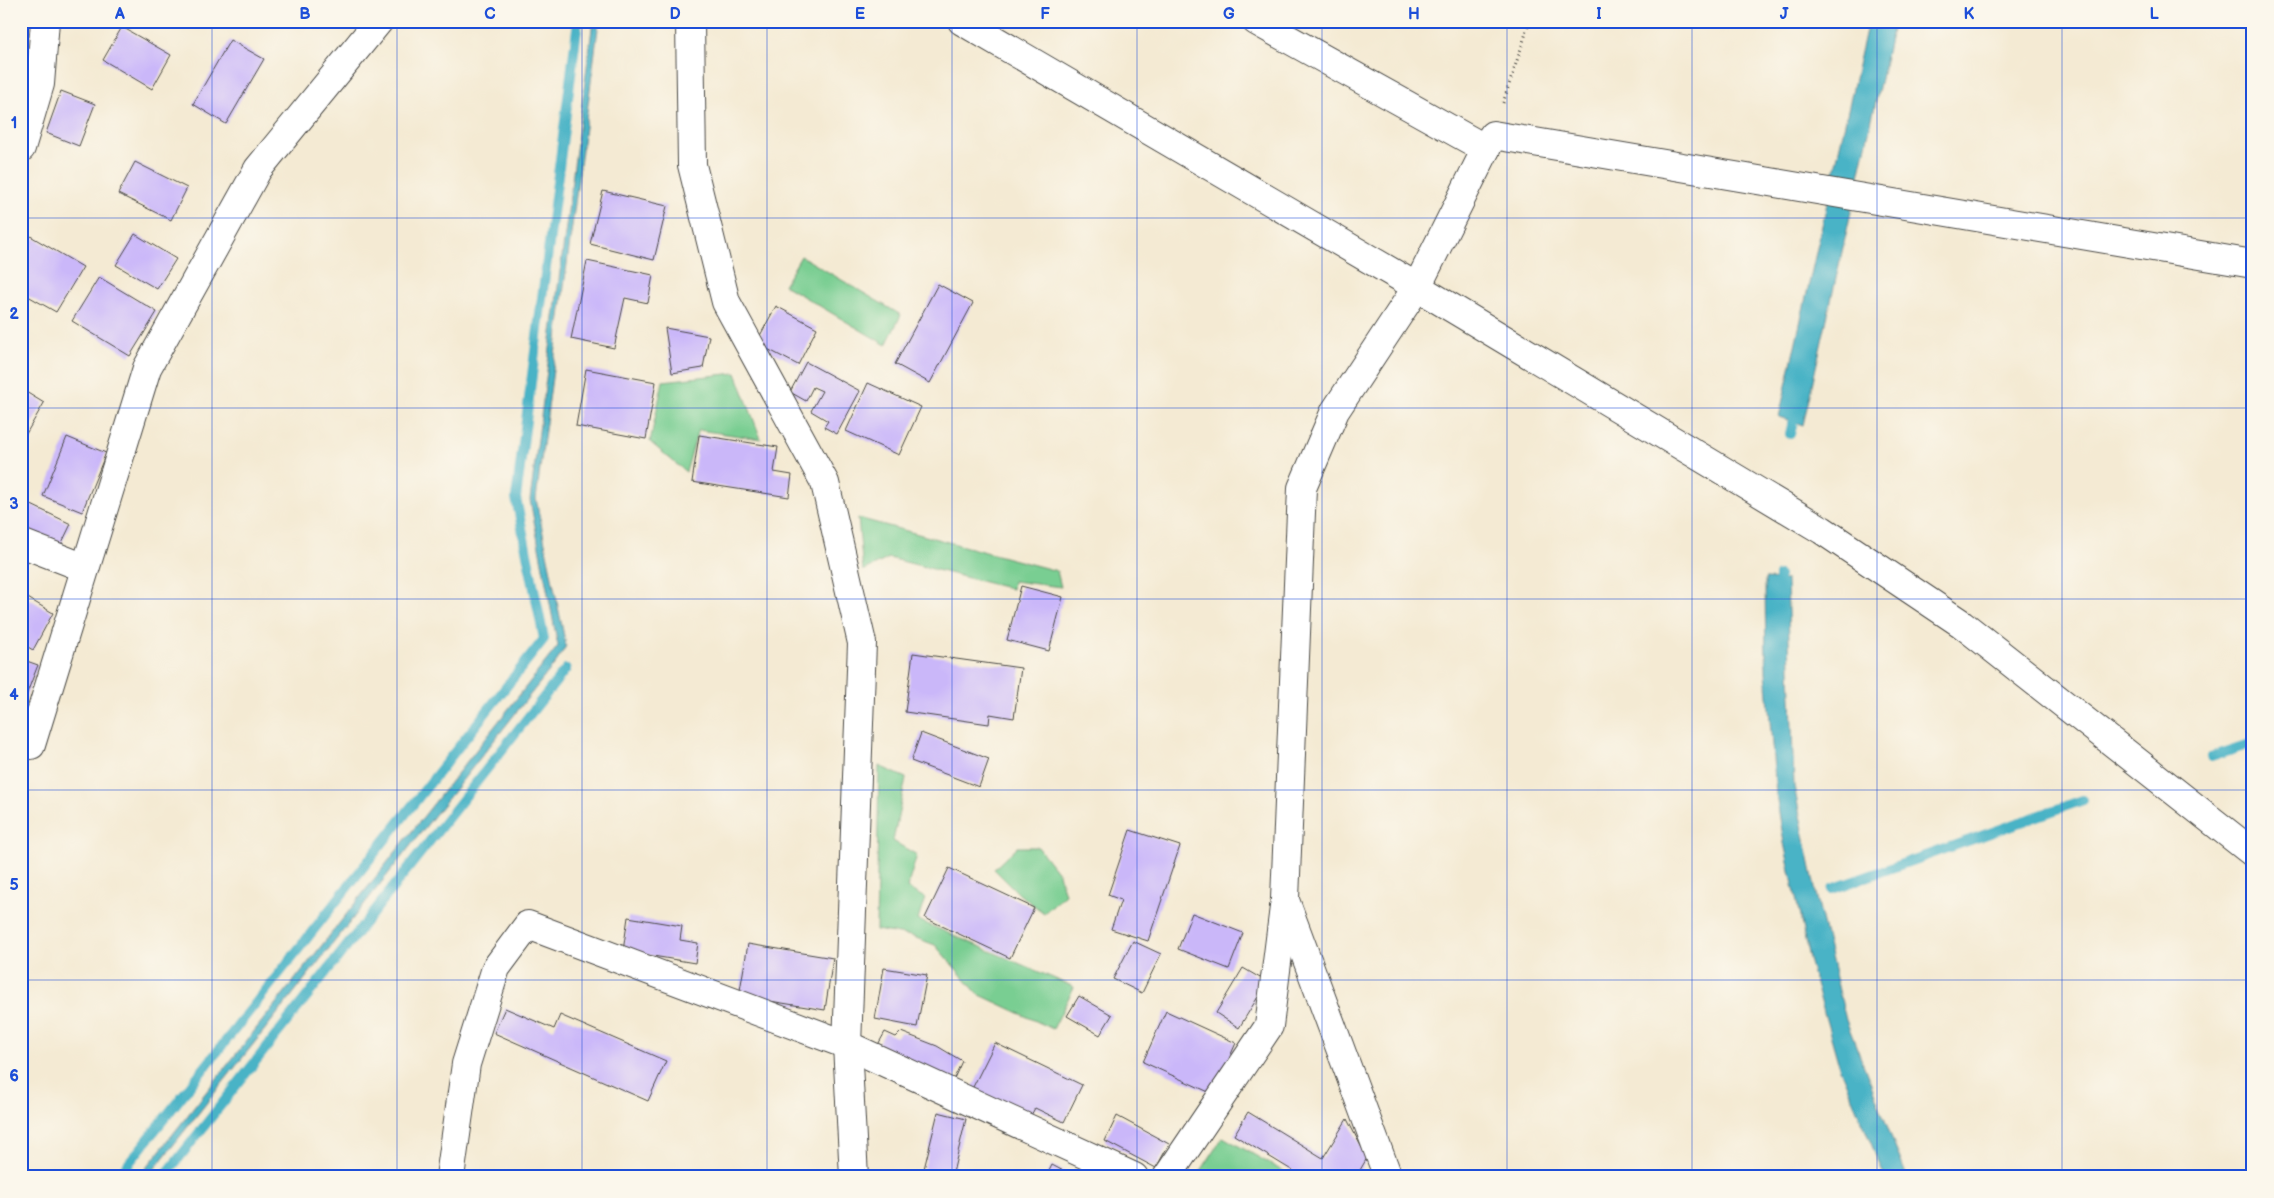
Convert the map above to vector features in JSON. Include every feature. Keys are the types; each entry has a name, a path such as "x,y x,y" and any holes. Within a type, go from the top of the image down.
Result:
{"street":[{"path":"21,148 40,84 45,21"},
{"path":"21,742 31,744 147,368 258,169 379,21"},
{"path":"962,21 1417,287 1822,530 1954,619 2253,853"},
{"path":"1256,21 1489,142 2253,264"},
{"path":"687,23 692,165 726,302 825,482 862,643 847,1045 854,1177"},
{"path":"1167,1177 1270,1026 1285,899 1302,488 1335,411 1417,287 1489,142"},
{"path":"21,543 85,568"},
{"path":"1285,899 1388,1177"},
{"path":"450,1177 466,1064 496,968 528,925 847,1045 1134,1177"}],"path":[{"path":"1489,142 1530,21"}],"green space":[{"path":"801,256 901,315 886,345 784,285"},
{"path":"736,373 761,439 698,430 686,472 650,442 663,381"},
{"path":"858,518 1057,571 1061,587 1013,581 1012,589 889,558 863,571"},
{"path":"879,766 906,778 893,841 917,855 907,888 925,898 918,920 1074,987 1053,1029 978,994 935,945 911,936 876,930"},
{"path":"1017,847 1038,847 1059,874 1065,894 1044,913 1019,894 994,869"},
{"path":"1223,1137 1293,1177 1197,1177"}],"water":[{"path":"593,21 599,21 536,499 566,646 557,661 148,1177 139,1177 558,646 530,500"},
{"path":"1868,21 1894,21 1803,425 1779,417"},
{"path":"1765,579 1787,580 1794,786 1817,898 1846,1020 1907,1177 1885,1177 1840,1069 1810,963 1784,843 1776,794 1766,672"}],"building":[{"path":"122,27 171,55 152,89 103,60"},
{"path":"230,40 264,59 226,124 193,104"},
{"path":"61,91 95,104 79,146 46,133"},
{"path":"135,162 187,188 171,220 118,194"},
{"path":"603,191 667,206 654,260 590,244"},
{"path":"27,234 83,267 56,312 21,292 21,244"},
{"path":"135,234 176,259 157,289 116,265"},
{"path":"587,261 653,275 648,303 625,298 614,348 571,339"},
{"path":"99,277 157,312 130,356 72,321"},
{"path":"938,284 973,303 930,383 895,364"},
{"path":"776,306 817,328 798,365 756,343"},
{"path":"665,328 709,336 703,368 672,373"},
{"path":"806,362 860,391 837,434 824,427 828,421 811,411 822,391 813,387 806,401 790,392"},
{"path":"586,369 656,382 646,439 576,426"},
{"path":"868,383 921,407 899,455 846,431"},
{"path":"21,389 44,403 23,439 21,437"},
{"path":"699,435 778,447 774,472 792,475 789,497 692,482"},
{"path":"67,437 106,453 82,512 43,496"},
{"path":"21,500 71,524 57,553 21,536"},
{"path":"1021,586 1063,597 1049,651 1007,640"},
{"path":"21,594 53,613 33,650 21,643"},
{"path":"913,653 1021,668 1014,718 990,714 989,724 905,712"},
{"path":"21,659 38,665 23,703 21,702"},
{"path":"921,733 989,759 979,787 911,761"},
{"path":"1130,830 1180,846 1148,941 1111,929 1121,900 1108,895"},
{"path":"949,868 1034,908 1010,958 925,918"},
{"path":"1192,913 1243,933 1229,969 1178,949"},
{"path":"628,917 682,926 680,940 698,943 695,963 623,951"},
{"path":"1133,941 1161,954 1142,993 1113,979"},
{"path":"748,944 833,958 825,1010 739,996"},
{"path":"884,968 927,975 917,1027 875,1019"},
{"path":"1243,968 1267,982 1239,1028 1216,1013"},
{"path":"1079,996 1112,1015 1100,1035 1067,1016"},
{"path":"505,1008 554,1029 560,1015 666,1061 648,1101 494,1033"},
{"path":"1166,1011 1236,1043 1213,1094 1143,1062"},
{"path":"885,1032 896,1037 901,1032 937,1046 962,1061 951,1085 875,1050"},
{"path":"995,1043 1082,1085 1064,1122 1035,1108 1029,1119 971,1091"},
{"path":"938,1112 966,1119 952,1177 922,1177"},
{"path":"1248,1112 1323,1158 1347,1119 1367,1158 1356,1177 1303,1177 1234,1135"},
{"path":"1117,1116 1169,1144 1156,1168 1105,1141"},
{"path":"1052,1165 1075,1177 1046,1177"}],"waterway":[{"path":"118,1177 544,639 516,498 578,21"},
{"path":"1790,434 1796,409"},
{"path":"1779,576 1779,593"},
{"path":"164,1177 566,669"},
{"path":"2211,757 2253,743"},
{"path":"1832,889 2083,800"}]}
